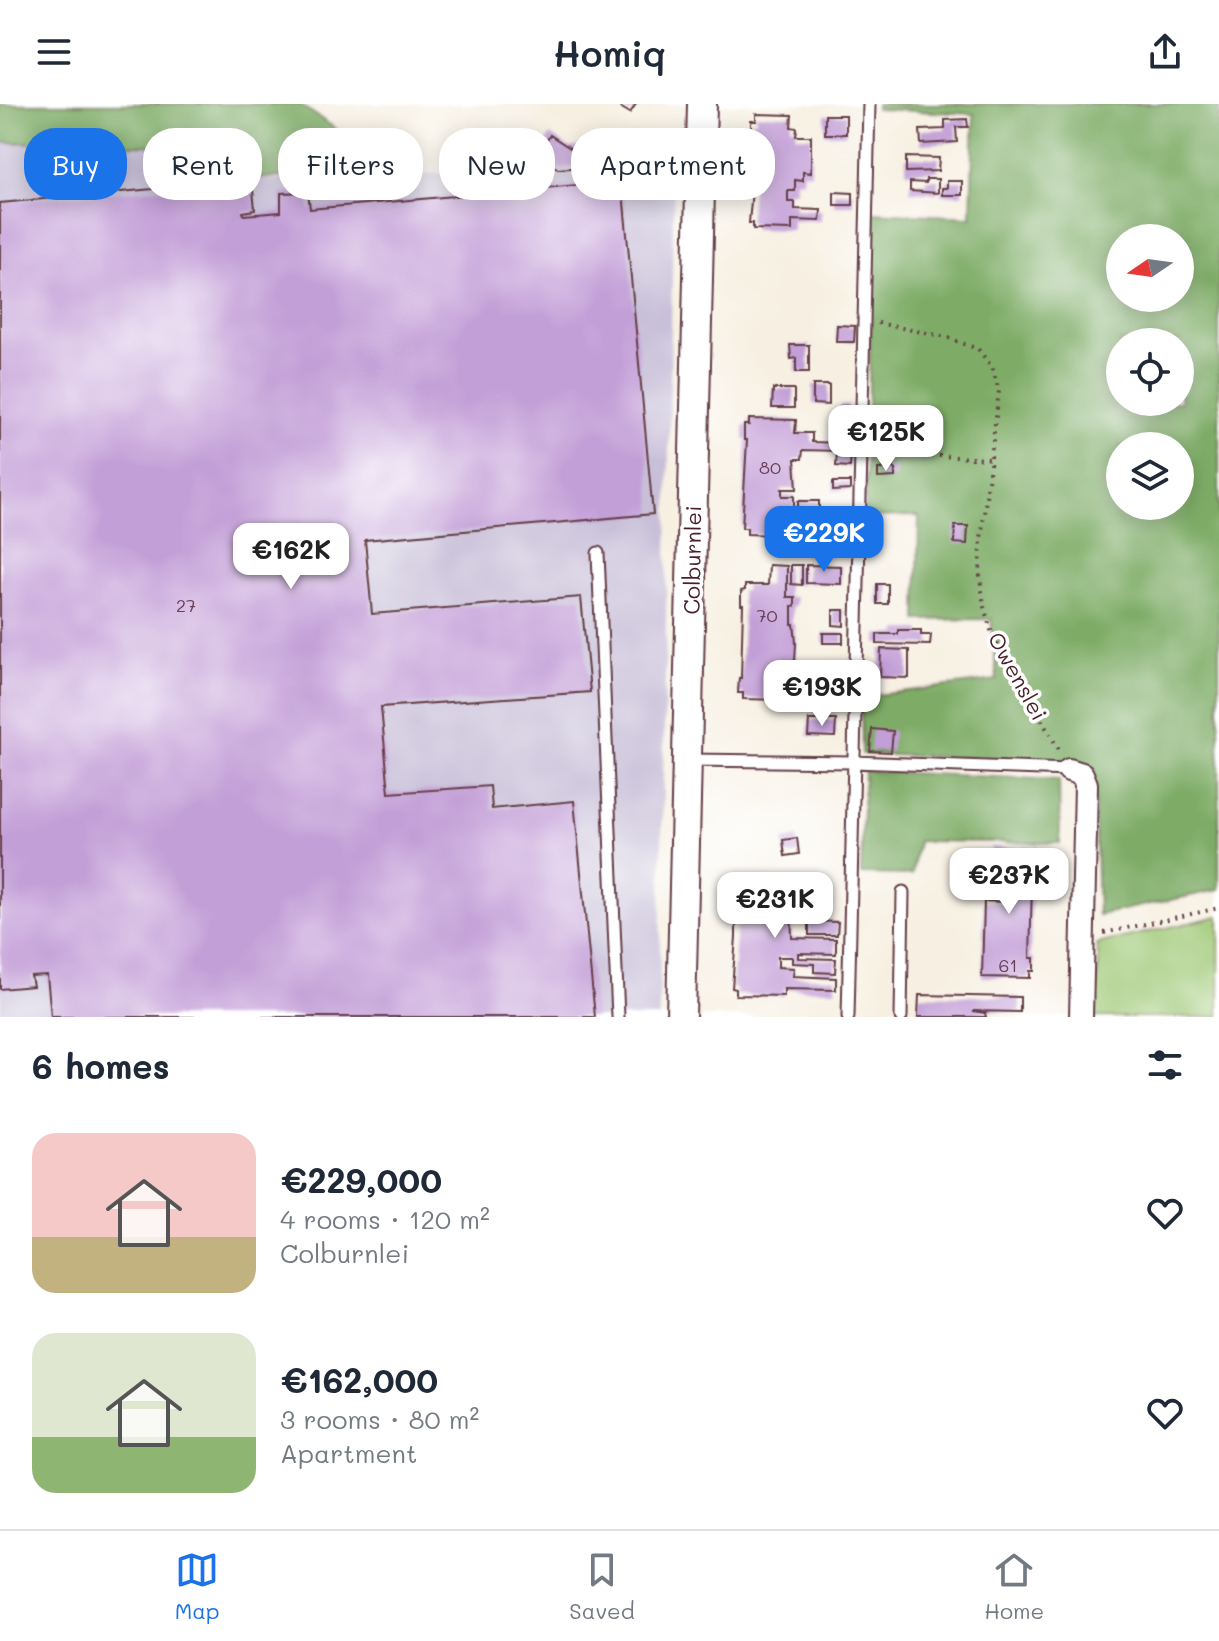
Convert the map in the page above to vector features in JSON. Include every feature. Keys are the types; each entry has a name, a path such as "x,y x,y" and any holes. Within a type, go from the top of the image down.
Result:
{"street":[{"name":"Colburnlei","path":"681,1017 702,104"},
{"path":"1069,770 1082,774 1086,784 1081,1017"}],"lane":[{"path":"848,1017 869,104"},
{"path":"598,553 618,1017"},
{"path":"687,760 1069,770"},
{"path":"901,1017 903,892"}],"path":[{"name":"Owenslei","path":"864,321 946,337 978,349 992,367 999,391 981,539 980,576 984,607 993,637 1069,770"},
{"path":"861,452 989,459"},
{"path":"1083,937 1219,908"}],"shaded area":[{"path":"0,142 24,143 24,200 127,200 127,145 143,145 143,200 262,200 262,179 278,180 278,200 423,200 423,174 439,174 439,200 555,200 555,169 571,169 571,200 673,200 659,1017 0,1017"}],"green space":[{"path":"0,104 299,104 335,128 278,128 278,177 262,178 262,128 143,128 143,145 127,145 127,128 24,128 24,143 0,142"},
{"path":"876,104 1219,104 1219,890 1098,915 1094,771 1059,761 862,754 861,697 997,680 991,619 917,620 919,516 865,517 874,212 971,217 974,114 876,109"},
{"path":"864,771 1059,780 1060,843 918,841 912,875 861,874"},
{"path":"1219,916 1219,1017 1095,1017 1099,960 1096,944"}],"building":[{"path":"615,104 636,104 630,113"},
{"path":"756,114 792,115 791,127 797,128 796,136 811,136 811,173 803,172 803,181 795,180 795,191 788,191 788,202 795,202 795,209 821,210 820,221 792,220 792,230 753,229 753,223 749,223 751,200 775,200 775,128 751,128 751,121 756,121"},
{"path":"825,115 846,115 846,134 825,134"},
{"path":"967,119 968,127 956,127 957,142 921,144 920,130 945,129 945,120"},
{"path":"555,138 571,148 571,168 555,167"},
{"path":"906,157 939,158 938,171 906,172"},
{"path":"926,179 938,179 938,193 910,191 910,182 926,183"},
{"path":"947,181 962,181 962,195 942,195"},
{"path":"571,186 571,200 624,200 653,514 365,540 372,614 581,597 590,692 381,707 389,793 490,786 492,809 574,801 595,1017 51,1017 47,975 31,976 33,986 0,989 0,203 127,200 127,191 143,190 143,200 254,200 255,210 243,212 244,215 281,212 281,200 309,200 310,209 439,197 439,200 555,200 555,187"},
{"path":"834,192 853,193 853,205 834,205"},
{"path":"837,325 855,326 854,342 836,342"},
{"path":"790,345 809,345 809,372 796,372 796,358 791,359"},
{"path":"813,385 829,385 829,405 813,404"},
{"path":"773,389 794,389 794,408 772,408"},
{"path":"840,406 848,406 847,434 839,433"},
{"path":"749,419 796,420 795,433 812,433 812,442 841,443 840,451 803,450 802,459 795,459 797,489 782,489 782,496 794,496 794,507 798,508 798,501 819,501 819,515 802,515 801,528 795,527 794,550 774,550 774,535 747,534 747,528 742,528 747,440 744,440 744,425 749,425"},
{"path":"837,453 851,453 850,467 836,466"},
{"path":"895,468 895,477 878,478 878,469"},
{"path":"833,482 850,482 850,490 833,491"},
{"path":"955,526 968,526 967,544 954,543"},
{"path":"769,565 787,566 787,597 795,597 792,624 796,643 795,661 785,661 784,681 804,682 804,693 783,692 783,700 743,699 743,693 738,693 741,678 741,591 745,590 745,585 768,585"},
{"path":"791,565 802,565 802,585 791,584"},
{"path":"806,565 841,566 841,584 806,583"},
{"path":"877,584 888,584 888,604 877,604"},
{"path":"833,610 844,610 844,626 833,625"},
{"path":"898,630 921,630 921,635 931,635 930,645 877,644 877,634 898,634"},
{"path":"823,633 843,633 843,643 823,643"},
{"path":"881,649 909,650 909,678 880,677"},
{"path":"809,720 836,720 835,737 808,736"},
{"path":"872,729 893,731 891,752 870,751"},
{"path":"797,838 799,854 785,856 783,840"},
{"path":"991,847 1032,848 1031,870 1036,870 1036,885 1032,884 1030,958 1034,958 1034,971 1030,971 1030,978 982,977 984,901 1006,902 1008,883 990,882"},
{"path":"738,879 794,882 794,891 818,892 819,911 791,911 792,938 836,939 836,954 798,953 798,958 836,959 835,973 814,972 814,964 792,963 792,957 778,957 778,967 794,968 793,976 836,978 836,990 784,989 784,996 736,995 736,989 732,988 736,937 736,901 733,901"},
{"path":"809,921 838,922 837,935 809,935"},
{"path":"919,995 1020,997 1020,1012 973,1011 985,1013 986,1017 918,1017"}]}
